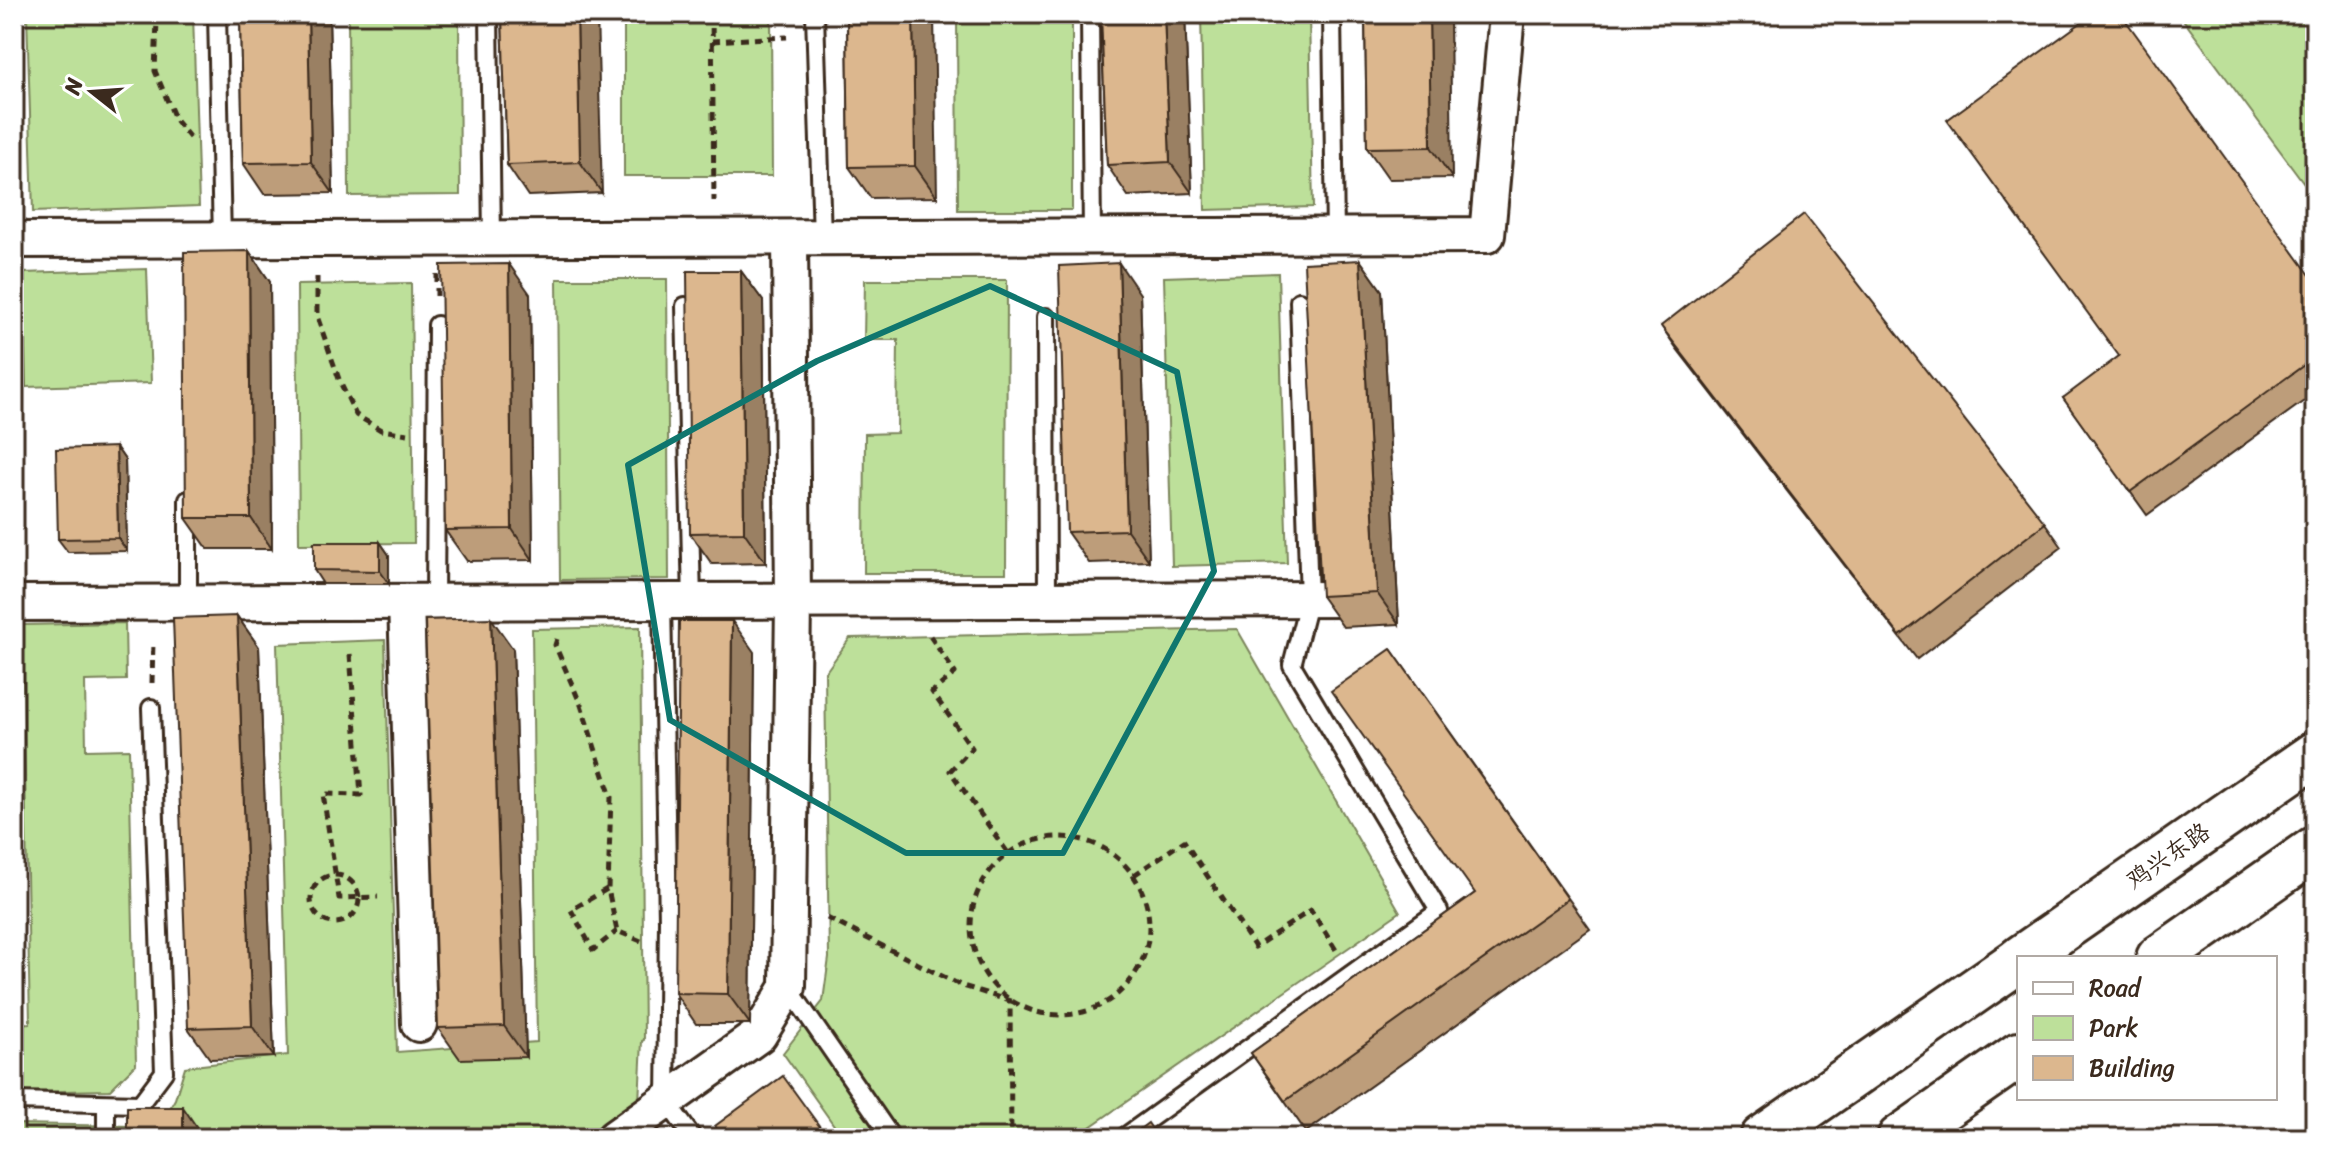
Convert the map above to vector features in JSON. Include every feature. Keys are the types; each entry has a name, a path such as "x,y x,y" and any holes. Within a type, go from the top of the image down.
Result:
{"highway":[{"name":"鸡兴东路","path":"2024,956 2315,754"},
{"path":"2162,956 2315,849"},
{"name":"鸡兴东路","path":"1763,1138 2017,961"},
{"path":"1900,1138 2017,1056"}],"street":[{"path":"14,240 187,248 222,240 317,239 1487,235 1507,14"},
{"path":"614,1138 759,1035 788,987 793,602 806,238"},
{"path":"14,603 1353,599"},
{"path":"419,1024 415,896 421,602"}],"lane":[{"path":"217,14 222,240"},
{"path":"489,14 492,239"},
{"path":"806,238 815,14"},
{"path":"1090,14 1092,237"},
{"path":"1332,14 1335,236"},
{"path":"1123,1138 1439,911 1292,665 1309,599 1299,301"},
{"path":"685,306 666,1101 693,1138"},
{"path":"1046,317 1047,601"},
{"path":"421,602 436,437 437,325"},
{"path":"171,603 188,476"},
{"path":"14,1101 140,1104 164,1072 151,708"},
{"path":"788,987 892,1138"},
{"path":"106,1104 106,1138"}],"path":[{"path":"161,14 157,20 155,71 176,121 221,173"},
{"path":"712,14 714,238"},
{"path":"712,41 816,35"},
{"path":"317,239 317,316 340,382 356,415 381,430 436,437"},
{"path":"436,239 437,325"},
{"path":"566,602 555,645 581,705 611,797 608,889 617,931"},
{"path":"906,602 955,673 932,692 972,748 950,771 1008,853"},
{"path":"151,708 171,603"},
{"path":"350,654 361,795 323,794 339,898 415,896"},
{"path":"789,897 960,985 1010,1001 1038,1014 1068,1016 1097,1008 1123,991 1141,967 1150,938 1149,908 1134,875 1118,856 1092,841 1063,836 1034,840 1008,853 988,873 975,899 970,927 975,956 989,981 1010,1001 1011,1138"},
{"path":"1134,875 1184,841 1255,947 1311,910 1351,974"},
{"path":"336,875 355,884 359,898 355,914 341,923 333,924 318,917 311,902 314,886 328,876 336,875"},
{"path":"608,889 571,910 593,950 617,931"},
{"path":"617,931 668,950"}],"highlighted area":[{"path":"990,286 1177,372 1214,571 1063,853 906,853 670,720 628,465 817,361"}],"green space":[{"path":"27,14 193,14 199,206 33,212"},
{"path":"348,14 459,14 460,195 349,196"},
{"path":"624,14 771,14 772,176 624,176"},
{"path":"957,14 1072,14 1072,210 958,210"},
{"path":"1201,14 1309,14 1313,207 1205,210"},
{"path":"2179,14 2314,14 2315,198"},
{"path":"147,269 151,383 26,387 23,273"},
{"path":"1278,273 1287,563 1172,566 1164,277"},
{"path":"557,279 667,279 669,579 560,580"},
{"path":"865,280 1007,280 1006,573 864,573 865,434 897,433 898,340 864,340"},
{"path":"411,283 414,543 299,544 297,285"},
{"path":"125,623 126,680 85,681 86,750 129,749 136,1064 110,1090 14,1092 14,1024 30,1023 22,625"},
{"path":"640,627 644,1040 639,1102 590,1138 14,1138 14,1124 134,1126 165,1117 175,1099 185,1067 288,1055 277,644 385,640 397,1052 537,1042 532,629"},
{"path":"1237,629 1400,912 1074,1138 843,1138 783,1053 823,1001 829,958 825,673 850,638"}],"building":[{"path":"240,14 308,14 311,162 243,163"},
{"path":"502,14 577,14 580,162 507,165"},
{"path":"847,14 913,14 915,166 849,167"},
{"path":"1101,14 1164,14 1170,162 1107,165"},
{"path":"1365,14 1429,14 1431,147 1367,148"},
{"path":"2093,14 2121,14 2315,282 2315,357 2130,492 2063,398 2119,356 1947,120"},
{"path":"1804,214 2045,523 1900,636 1661,326"},
{"path":"249,251 251,518 186,518 184,252"},
{"path":"1360,260 1377,593 1321,596 1304,263"},
{"path":"1119,263 1127,530 1067,532 1059,266"},
{"path":"509,264 512,529 445,530 441,265"},
{"path":"687,271 741,271 744,532 690,533"},
{"path":"116,447 118,538 58,539 56,449"},
{"path":"314,542 380,542 380,571 314,570"},
{"path":"237,616 252,1026 188,1028 173,618"},
{"path":"491,618 504,1026 438,1028 425,620"},
{"path":"679,621 732,621 728,994 675,993"},
{"path":"1391,649 1568,899 1285,1101 1251,1053 1475,893 1331,691"},
{"path":"783,1076 828,1138 724,1138 715,1126"},
{"path":"127,1107 183,1107 183,1138 127,1138"},
{"path":"1148,1123 1158,1138 1128,1138"}]}
